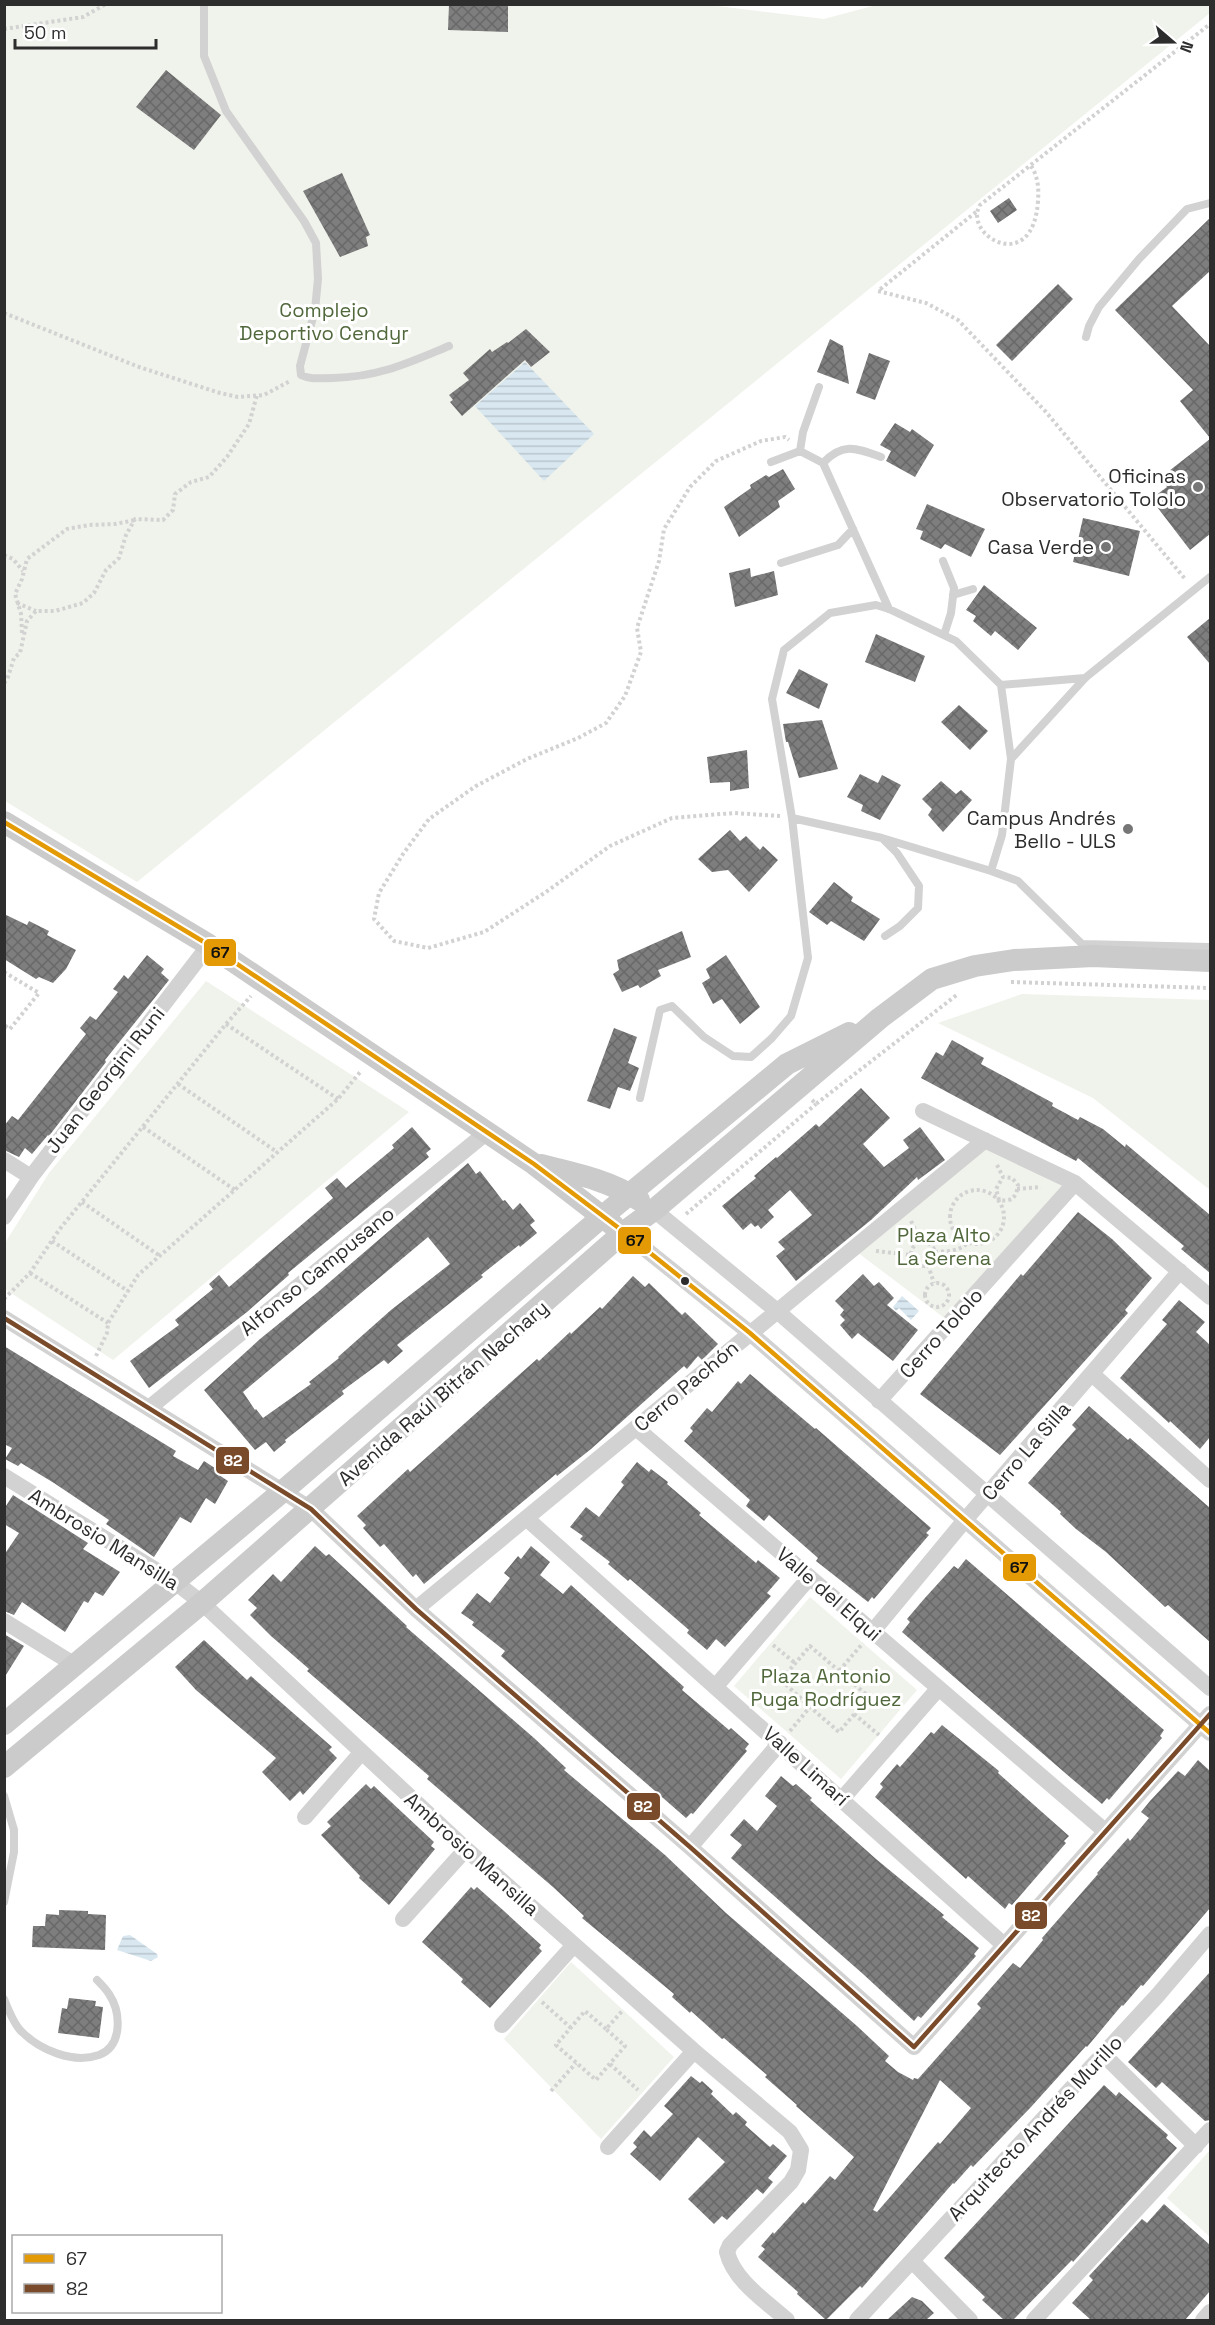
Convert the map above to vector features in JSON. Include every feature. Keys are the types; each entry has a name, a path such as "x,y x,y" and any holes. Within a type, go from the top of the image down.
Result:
{"main road":[{"path":"4,822 209,945 534,1164 624,1232"},
{"name":"Avenida Raúl Bitrán Nachary","path":"4,1767 202,1603 311,1509 624,1232 654,1210 880,1018 932,979 975,966 1014,960 1093,956 1210,961"},
{"name":"Avenida Raúl Bitrán Nachary","path":"4,1724 283,1491 603,1216 787,1064 880,1018"},
{"path":"534,1164 583,1175 630,1194 654,1210"}],"street":[{"name":"Juan Georgini Runi","path":"4,1217 31,1177 209,945"},
{"path":"923,1111 1075,1183 1210,1298"},
{"name":"Alfonso Campusano","path":"148,1408 486,1133"},
{"name":"Cerro Pachón","path":"416,1609 985,1140"},
{"path":"4,1160 31,1177"},
{"name":"Cerro Tololo","path":"879,1401 1075,1183"},
{"path":"654,1210 777,1311 1210,1688"},
{"path":"4,1318 311,1509 416,1609 690,1847 914,2047 1105,1832 1207,1724 965,1520 750,1333 624,1232"},
{"name":"Cerro La Silla","path":"873,1631 965,1520 1180,1271"},
{"path":"1092,1374 1210,1480"},
{"name":"Valle del Elqui","path":"636,1428 1105,1832"},
{"name":"Ambrosio Mansilla","path":"4,1476 175,1582 202,1603 466,1850 633,1998 790,2132 801,2150 798,2170 791,2182 730,2245 727,2252 740,2278 787,2320"},
{"name":"Valle Limarí","path":"526,1518 1005,1945"},
{"path":"716,1686 809,1578"},
{"path":"4,1621 75,1665"},
{"path":"842,1799 938,1689"},
{"path":"690,1847 780,1743"},
{"path":"305,1817 361,1753"},
{"path":"403,1919 466,1850"},
{"name":"Arquitecto Andrés Murillo","path":"857,2320 1157,1996 1210,1934"},
{"path":"502,2025 574,1945"},
{"path":"608,2147 694,2051"},
{"path":"1103,2054 1196,2146"},
{"path":"1034,2320 1210,2130"},
{"path":"912,2260 970,2320"},
{"path":"1203,2320 1210,2313"}],"lane":[{"path":"204,4 204,56 226,111 304,220 316,243 318,279 315,310 300,366 301,375 309,379 349,378 387,371 449,346"},
{"path":"1086,337 1099,307 1139,259 1187,209 1210,203"},
{"path":"800,451 802,432 819,387"},
{"path":"823,463 833,453 854,447 881,457"},
{"path":"771,462 800,451 823,463 890,609"},
{"path":"782,563 838,545 853,529"},
{"path":"943,561 954,588 951,613 944,635"},
{"path":"1011,759 1085,678 1210,577"},
{"path":"953,595 973,589"},
{"path":"640,1098 660,1010 672,1006 704,1037 733,1056 751,1057 791,1016 808,958 792,818 772,699 784,650 830,613 876,605 890,609 956,641 1001,685 1011,759 1002,835 991,871"},
{"path":"1001,685 1085,678"},
{"path":"792,818 882,838 1018,881 1082,944 1210,947"},
{"path":"882,838 897,853 919,886 918,908 900,926 885,936"},
{"path":"4,1796 14,1830 14,1852 4,1902"},
{"path":"4,1999 20,2030 40,2047 64,2056 99,2055 111,2046 117,2030 117,2014 109,1994 96,1980"}],"path":[{"path":"4,29 83,16 106,4"},
{"path":"1194,590 1046,412 958,320 926,303 878,291 976,212 980,205 1210,24"},
{"path":"976,212 976,221 984,232 999,242 1018,243 1027,238 1038,206 1039,190 1035,172 1031,166"},
{"path":"4,313 149,370 238,397 264,395 301,375"},
{"path":"23,639 21,614 15,594 27,559 46,542 67,529 115,524 135,519 163,520 173,510 175,494 191,482 209,477 227,457 249,424 257,395"},
{"path":"792,818 734,813 672,818 610,846 546,892 484,932 428,948 394,941 374,919 379,893 403,854 429,819 486,781 527,759 578,738 606,723 625,696 641,652 637,628 659,561 664,529 690,488 716,461 761,441 785,437 800,451"},
{"path":"16,603 36,611 55,611 83,603 94,593 106,570 119,558 126,535 135,519"},
{"path":"4,555 13,559 24,572"},
{"path":"4,683 14,658 20,652 27,621 36,611"},
{"path":"4,972 39,993 10,1029 4,1025"},
{"path":"4,1299 30,1273 82,1202 226,1024 263,982"},
{"path":"1009,982 1210,988"},
{"path":"673,1226 816,1104 962,991"},
{"path":"226,1024 338,1099"},
{"path":"88,1371 107,1333 108,1323 138,1275 338,1099 373,1057"},
{"path":"178,1084 277,1152"},
{"path":"799,1087 816,1104"},
{"path":"143,1127 234,1190"},
{"path":"985,1140 1003,1177"},
{"path":"1003,1177 996,1189 999,1200 1004,1214 1002,1230 990,1241 973,1244 958,1237 950,1221 950,1213 958,1197 974,1190 983,1190 999,1200 1008,1202 1017,1193 1018,1185 1012,1178 1003,1177"},
{"path":"82,1202 160,1256"},
{"path":"52,1241 128,1291"},
{"path":"922,1242 930,1243 935,1252 933,1262 922,1266 916,1263 911,1254 915,1246 922,1242"},
{"path":"935,1252 956,1250 968,1242"},
{"path":"853,1249 911,1254"},
{"path":"928,1265 934,1283"},
{"path":"30,1273 108,1323"},
{"path":"934,1283 942,1283 949,1292 948,1300 938,1307 930,1305 925,1298 926,1290 934,1283"},
{"path":"839,1671 873,1631"},
{"path":"761,1635 795,1663"},
{"path":"810,1646 839,1671 869,1696 839,1732 781,1680 810,1646"},
{"path":"780,1743 810,1707"},
{"path":"854,1714 889,1744"},
{"path":"531,1992 571,2028"},
{"path":"606,2029 633,1998"},
{"path":"585,2011 625,2046 596,2080 556,2045 571,2028 585,2011"},
{"path":"552,2091 576,2063"},
{"path":"610,2064 650,2100"}],"green space":[{"name":"Complejo Deportivo Cendyr","path":"701,4 824,19 880,4 1210,4 1210,13 137,882 5,801 4,5"},
{"path":"206,981 409,1112 113,1360 5,1289 5,1243 49,1173"},
{"path":"1022,994 1210,1000 1210,1190 1093,1098 938,1023"},
{"name":"Plaza Alto La Serena","path":"985,1140 1075,1183 951,1323 853,1249"},
{"name":"Plaza Antonio Puga Rodríguez","path":"810,1597 917,1690 841,1779 734,1686"},
{"path":"571,1962 674,2057 601,2139 504,2039"},
{"path":"1210,2150 1210,2237 1167,2198"}],"shaded area":[{"path":"525,362 594,434 544,481 475,406"},
{"path":"902,1296 919,1311 911,1320 899,1308 896,1311 893,1307"},
{"path":"130,1935 158,1957 151,1961 117,1950 123,1936"}],"building":[{"path":"449,4 508,4 508,32 448,30"},
{"path":"166,70 221,115 194,150 136,107"},
{"path":"342,173 370,235 366,237 368,246 340,257 303,191"},
{"path":"1009,198 1017,210 998,223 990,211"},
{"path":"1210,218 1210,271 1172,306 1210,346 1210,438 1180,401 1193,390 1115,310"},
{"path":"1058,284 1073,299 1012,361 996,345"},
{"path":"526,329 550,352 531,367 525,360 462,416 450,402 453,400 449,395 469,380 463,373 490,349 492,352"},
{"path":"830,339 843,346 849,384 817,372"},
{"path":"869,353 890,361 875,400 856,393"},
{"path":"895,423 910,432 912,429 934,445 915,477 886,461 891,451 880,445"},
{"path":"1210,439 1210,534 1190,550 1151,499 1167,487 1160,478"},
{"path":"783,469 795,489 778,501 780,507 739,537 724,507 751,488 750,485 766,475 769,477"},
{"path":"927,504 985,529 971,557 945,544 941,549 920,539 923,531 916,529"},
{"name":"Casa Verde","path":"1083,518 1140,531 1129,576 1073,562"},
{"path":"750,568 751,577 774,571 778,595 735,607 729,573"},
{"path":"984,585 1037,628 1018,650 995,631 991,636 973,621 976,616 966,610"},
{"path":"1210,618 1210,664 1187,637"},
{"path":"876,634 925,656 915,682 865,662"},
{"path":"799,669 828,684 819,709 786,693"},
{"path":"959,705 988,731 970,750 941,722"},
{"path":"822,720 838,769 799,778 788,742 786,742 783,724"},
{"path":"747,750 749,788 730,791 730,782 710,783 707,757"},
{"path":"860,774 878,783 882,775 901,785 880,820 861,811 863,805 847,797"},
{"path":"941,781 956,794 961,790 972,800 943,832 928,815 932,809 922,799"},
{"path":"730,830 740,841 746,836 760,850 763,846 778,860 749,892 728,870 712,872 698,859"},
{"path":"834,882 853,897 851,901 880,919 864,941 831,921 827,925 809,912"},
{"path":"4,914 27,925 29,921 49,931 47,935 76,950 66,969 53,983 39,977 36,979 4,959"},
{"path":"682,931 691,957 658,970 661,976 640,988 638,985 622,992 613,974 619,970 617,960"},
{"path":"147,955 164,969 161,973 169,980 105,1060 106,1062 49,1136 32,1154 25,1148 19,1157 4,1150 4,1126 12,1116 18,1120 86,1034 80,1028 90,1016 96,1020 118,992 113,989 124,975 128,979"},
{"path":"726,955 760,1007 740,1024 722,999 713,1004 702,983 710,978 706,969"},
{"path":"614,1028 637,1037 628,1063 639,1068 630,1091 618,1087 610,1109 587,1101"},
{"path":"952,1040 984,1058 981,1064 1053,1103 1052,1106 1078,1120 1080,1117 1103,1129 1125,1147 1126,1144 1210,1215 1210,1273 1181,1249 1184,1246 1078,1158 1076,1161 921,1078 936,1052 943,1056"},
{"path":"861,1088 890,1118 863,1144 884,1167 909,1148 903,1140 920,1127 945,1160 918,1180 917,1177 871,1220 796,1281 776,1256 785,1249 778,1242 812,1215 790,1190 768,1210 774,1217 761,1229 758,1225 755,1227 751,1223 743,1230 722,1206 816,1124 819,1127"},
{"path":"412,1127 431,1149 426,1153 429,1157 288,1273 289,1275 247,1312 149,1388 130,1361 179,1325 175,1320 213,1289 209,1284 219,1275 229,1287 333,1198 325,1188 337,1178 346,1188 394,1148 392,1145"},
{"path":"468,1163 476,1174 480,1171 503,1201 505,1200 513,1210 520,1203 535,1221 530,1225 537,1233 481,1275 483,1277 397,1345 403,1351 388,1364 384,1360 342,1391 344,1394 285,1440 286,1442 274,1452 266,1442 255,1450 204,1390 260,1339","holes":["428,1237 450,1264 391,1310 309,1382 311,1384 263,1418 255,1410 243,1392"]},
{"path":"1078,1212 1112,1239 1152,1278 1125,1310 1128,1313 1000,1455 920,1394 1021,1274 1023,1276"},
{"path":"863,1274 874,1286 879,1282 894,1298 887,1305 918,1330 893,1361 858,1333 852,1339 840,1325 845,1320 840,1315 844,1310 835,1301"},
{"path":"633,1276 645,1287 649,1283 682,1315 685,1312 718,1344 702,1360 698,1356 687,1369 684,1366 591,1449 557,1476 556,1474 424,1584 416,1574 413,1577 384,1544 380,1547 363,1528 366,1525 357,1516 408,1469 410,1472 537,1359 539,1361 600,1307 602,1309"},
{"path":"1179,1300 1205,1322 1196,1332 1210,1345 1210,1437 1200,1449 1120,1378 1167,1324 1162,1320"},
{"path":"4,1346 176,1451 173,1456 198,1470 204,1461 221,1472 219,1475 228,1481 215,1504 206,1498 191,1523 180,1517 154,1557 106,1524 109,1520 54,1483 21,1463 18,1466 5,1459 12,1448 4,1444"},
{"path":"750,1374 931,1528 926,1533 929,1535 874,1599 872,1597 868,1602 816,1561 818,1558 769,1515 764,1521 746,1506 750,1500 684,1441 693,1431 690,1428 707,1408 712,1412 738,1381 741,1384"},
{"path":"1089,1406 1128,1440 1130,1438 1210,1508 1210,1642 1168,1605 1165,1607 1106,1552 1076,1529 1060,1514 1061,1512 1028,1483 1076,1429 1072,1425"},
{"path":"637,1462 649,1472 651,1469 668,1482 667,1484 701,1513 699,1515 756,1563 758,1560 780,1578 767,1593 771,1596 725,1647 716,1639 707,1650 687,1633 689,1630 630,1579 628,1581 608,1564 610,1562 580,1539 583,1536 570,1527 586,1507 599,1517 624,1485 621,1482"},
{"path":"13,1495 88,1543 83,1549 120,1572 103,1596 95,1592 88,1603 84,1601 65,1632 22,1602 14,1615 4,1611 4,1555 19,1533 4,1524 4,1509"},
{"path":"315,1546 326,1556 329,1554 406,1627 534,1738 566,1768 564,1770 665,1855 726,1913 857,2026 889,2056 885,2061 898,2072 913,2080 918,2079 981,2008 977,2004 1013,1963 1020,1968 1097,1873 1128,1838 1130,1841 1149,1818 1141,1812 1150,1801 1178,1771 1185,1776 1198,1760 1210,1771 1210,1908 1087,2047 973,2167 971,2165 953,2183 862,2288 860,2286 826,2320 758,2257 765,2249 761,2246 773,2232 774,2234 803,2202 805,2204 830,2176 835,2180 854,2157 765,2077 767,2075 691,2011 690,2013 672,1997 674,1994 582,1918 584,1916 553,1887 427,1779 429,1776 307,1671 309,1669 250,1615 257,1608 248,1600 273,1574 281,1582","holes":["940,2080 971,2108 877,2212 873,2210"]},
{"path":"531,1546 550,1562 540,1575 563,1594 571,1585 684,1687 682,1690 749,1744 745,1749 747,1751 693,1814 691,1813 686,1818 501,1656 505,1651 472,1625 474,1622 461,1613 477,1593 490,1603 510,1578 504,1573 518,1556 521,1559"},
{"path":"966,1559 1164,1730 1160,1736 1162,1738 1109,1800 1107,1798 1102,1804 902,1632 910,1622 907,1619 924,1599 954,1566 958,1569"},
{"path":"4,1634 24,1646 4,1678"},
{"path":"204,1640 247,1680 251,1676 332,1747 329,1750 337,1758 303,1795 300,1791 290,1801 262,1772 276,1758 196,1690 175,1667"},
{"path":"942,1725 999,1771 998,1773 1069,1836 1064,1841 1066,1843 1012,1905 1009,1903 1005,1909 968,1876 966,1879 875,1797 883,1787 880,1784 897,1764 900,1767 931,1732 934,1734"},
{"path":"781,1776 793,1786 796,1784 812,1798 810,1800 979,1948 974,1954 976,1956 921,2018 918,2016 914,2021 731,1858 742,1845 730,1835 744,1819 757,1831 777,1806 765,1796"},
{"path":"366,1784 371,1789 374,1786 434,1842 431,1846 435,1849 389,1905 359,1878 360,1876 321,1835 331,1826 327,1822"},
{"path":"471,1887 474,1890 477,1887 504,1911 541,1945 539,1948 542,1951 490,2008 461,1982 463,1979 422,1942"},
{"path":"59,1910 88,1911 88,1914 106,1915 105,1950 32,1947 33,1926 45,1926 46,1914 59,1915"},
{"path":"1210,1972 1210,2120 1205,2121 1162,2082 1156,2088 1128,2062"},
{"path":"69,1998 96,2001 95,2006 103,2007 99,2038 58,2033 62,2008 67,2009"},
{"path":"691,2076 700,2083 702,2081 713,2091 711,2094 733,2115 736,2112 747,2122 745,2125 770,2147 773,2144 787,2156 768,2178 773,2182 763,2194 757,2189 727,2220 722,2216 714,2224 688,2199 725,2162 698,2137 660,2181 630,2154 637,2147 633,2143 644,2130 651,2137 673,2114 664,2106"},
{"path":"1104,2085 1116,2096 1119,2092 1168,2135 1166,2138 1177,2148 1073,2262 1072,2260 1013,2320 1004,2320 982,2300 985,2297 944,2258"},
{"path":"1164,2204 1210,2245 1210,2291 1185,2320 1091,2320 1072,2303 1093,2280 1089,2276 1142,2219 1147,2223"},
{"path":"912,2297 922,2301 934,2313 926,2320 887,2320"}],"transit line":[{"name":"67","path":"4,822 209,945 534,1164 624,1232 750,1333 1210,1733"},
{"name":"82","path":"4,1318 311,1509 416,1609 690,1847 914,2047 1210,1714"}],"place":[{"name":"Oficinas Observatorio Tololo","path":"1198,487"},
{"name":"Casa Verde","path":"1106,547"},
{"name":"Campus Andrés Bello - ULS","path":"1128,829"}]}
